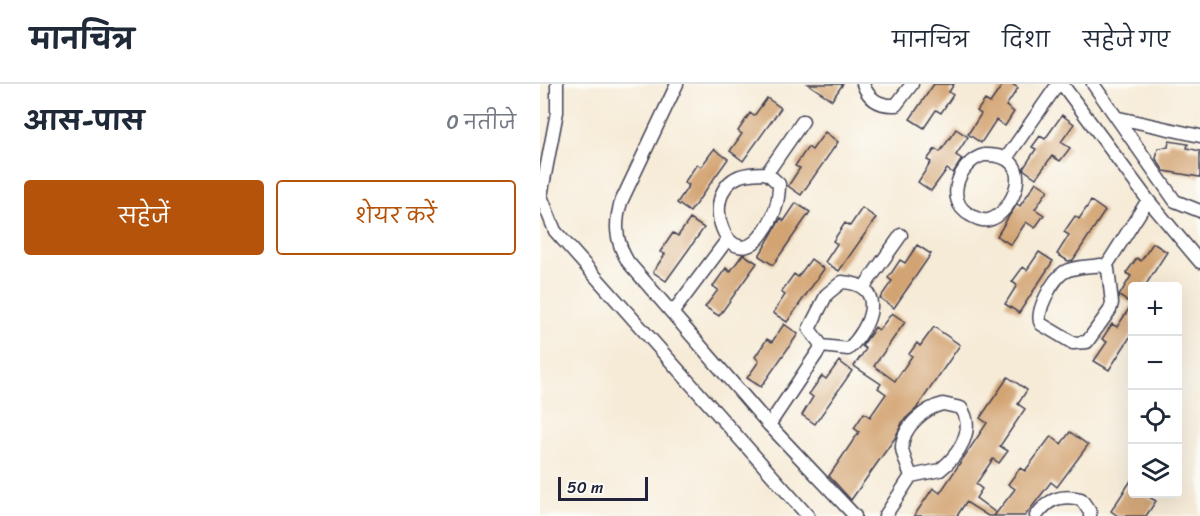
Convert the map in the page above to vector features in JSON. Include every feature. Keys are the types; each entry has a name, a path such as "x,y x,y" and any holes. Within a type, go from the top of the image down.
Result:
{"street":[{"path":"557,84 557,112 541,196 555,231 808,516"},
{"path":"677,84 621,202 617,216 617,239 625,257 769,425 855,516"},
{"path":"863,84 875,101 884,105 896,105 912,84"},
{"path":"1007,157 1060,84 1148,200 1200,262"},
{"path":"1093,84 1119,118 1174,201 1200,211"},
{"path":"1119,118 1200,136"},
{"path":"767,173 779,184 779,200 759,240 749,246 737,246 727,240 719,216 726,187 741,176 767,173 803,121"},
{"path":"984,155 1007,157 1017,170 1018,182 1002,211 988,220 978,219 967,213 961,208 955,194 956,185 974,160 984,155"},
{"path":"1106,266 1148,200"},
{"path":"864,286 901,234"},
{"path":"673,312 727,240"},
{"path":"1106,266 1109,273 1112,303 1110,310 1088,342 1073,343 1041,324 1038,319 1039,310 1059,276 1073,268 1106,266"},
{"path":"842,282 864,286 870,293 872,305 858,336 848,349 822,346 809,329 827,294 842,282"},
{"path":"769,425 822,346"},
{"path":"885,516 910,476 903,453 904,436 921,414 931,407 943,404 961,408 967,417 969,428 947,465 931,474 910,476"},
{"path":"1036,516 1047,503 1064,496 1081,499 1090,512 1090,516"}],"building":[{"path":"808,84 843,84 832,100"},
{"path":"934,84 954,84 949,92 953,95 941,113 936,110 924,128 910,119"},
{"path":"1003,84 1012,84 1018,88 1006,106 1014,112 1005,126 996,120 981,143 968,134 981,114 977,111 985,100 990,103"},
{"path":"767,98 781,108 743,161 730,151 742,134 738,131 750,113 754,116"},
{"path":"1062,115 1074,124 1061,142 1070,148 1060,161 1052,156 1036,178 1023,169 1036,149 1032,147 1040,136 1045,139"},
{"path":"956,129 968,137 956,155 962,159 953,173 947,169 931,191 918,182 931,162 927,160 935,149 940,152"},
{"path":"825,132 838,142 801,195 788,186 800,168 795,166 808,147 812,150"},
{"path":"1169,141 1188,144 1187,148 1200,151 1200,177 1164,171 1156,159 1158,148 1168,147"},
{"path":"714,149 728,159 690,212 677,203 689,185 684,183 697,164 701,167"},
{"path":"1036,182 1048,190 1035,209 1044,215 1035,228 1026,222 1011,245 997,236 1017,204 1020,206"},
{"path":"1091,201 1105,211 1073,260 1068,261 1057,254 1069,235 1064,232 1075,216 1079,219"},
{"path":"796,203 810,212 773,265 759,256 781,218 784,221"},
{"path":"862,208 876,218 839,271 825,262 837,244 833,241 845,223 850,226"},
{"path":"690,219 704,228 666,281 653,272 665,254 660,252 673,233 678,236"},
{"path":"1153,243 1167,252 1148,282 1128,282 1128,302 1119,296 1131,276 1126,273 1137,258 1141,261"},
{"path":"917,245 931,254 894,308 880,298 892,281 888,278 900,260 905,263"},
{"path":"1039,252 1053,261 1019,313 1005,304 1017,285 1012,282 1023,267 1027,270"},
{"path":"743,254 757,263 719,316 705,307 718,290 713,286 726,268 730,272"},
{"path":"811,259 824,269 787,322 773,313 785,295 781,292 794,274 798,277"},
{"path":"1128,310 1128,340 1109,370 1094,361 1107,342 1102,339 1112,324 1117,327"},
{"path":"892,313 905,322 874,366 895,381 912,356 909,354 917,343 920,346 934,327 960,345 916,409 903,421 895,438 851,500 829,476 859,432 854,428 864,413 870,417 886,394 878,388 881,384 854,366 866,349 862,346 875,327 879,330"},
{"path":"784,324 798,334 761,387 747,378 759,361 755,357 767,339 772,342"},
{"path":"839,361 852,371 815,424 802,415 813,397 809,394 822,376 826,379"},
{"path":"1008,377 1027,390 1018,404 1025,409 1000,446 1008,451 999,463 993,459 976,484 982,489 976,498 996,513 994,516 988,516 966,502 957,516 914,516 933,488 940,493 987,423 980,418"},
{"path":"1070,432 1088,445 1057,487 1051,482 1025,516 994,516 1015,489 1008,484 1020,468 1025,471 1051,436 1061,444"},
{"path":"1128,485 1128,498 1151,498 1156,501 1146,516 1118,516 1111,511"}]}
